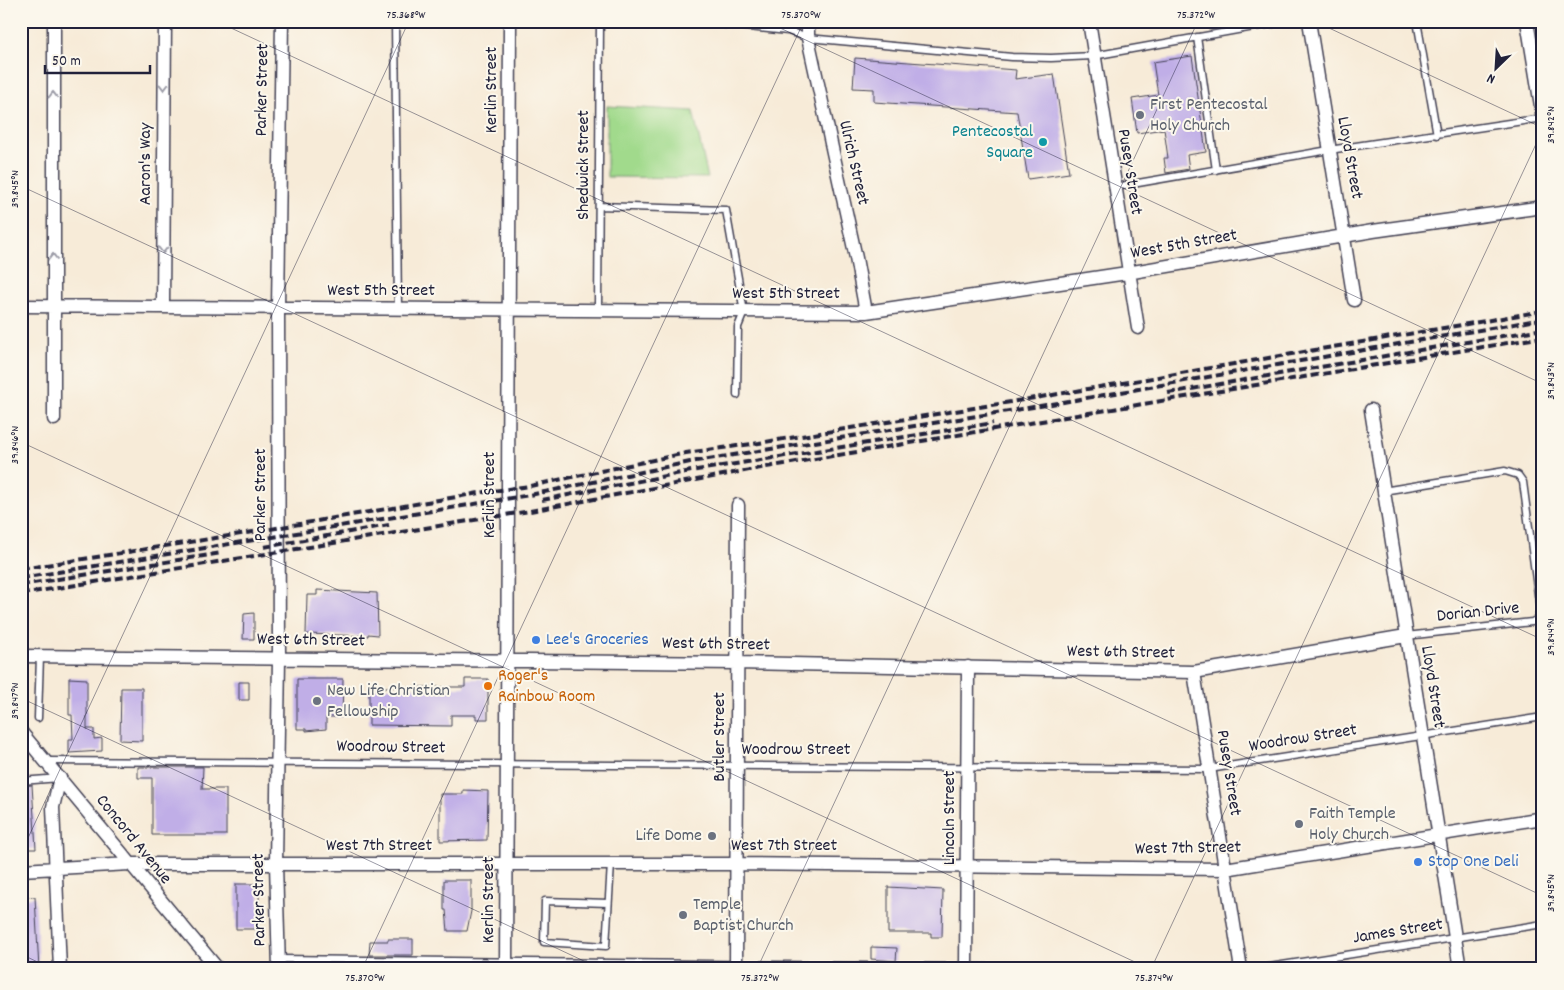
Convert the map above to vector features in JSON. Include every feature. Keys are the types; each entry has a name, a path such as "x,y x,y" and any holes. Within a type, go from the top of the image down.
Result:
{"street":[{"path":"54,21 54,419"},
{"name":"Aaron's Way","path":"163,306 165,21"},
{"name":"Parker Street","path":"279,964 276,864 279,658 278,308 282,21"},
{"name":"Kerlin Street","path":"506,966 510,21"},
{"name":"Ulrich Street","path":"808,21 808,38 866,312"},
{"name":"Pusey Street","path":"1089,21 1127,273 1138,328"},
{"name":"Lloyd Street","path":"1309,21 1354,300"},
{"path":"1527,21 1537,53 1543,118"},
{"name":"West 5th Street","path":"21,306 598,308 744,312 866,312 1127,273 1344,236 1543,207"},
{"name":"Lloyd Street","path":"1370,410 1460,969"},
{"name":"Butler Street","path":"736,966 738,505"},
{"name":"West 6th Street","path":"21,656 738,663 1194,672 1406,636"},
{"name":"Lincoln Street","path":"966,967 968,667"},
{"name":"Pusey Street","path":"1194,672 1241,969"},
{"name":"Concord Avenue","path":"21,732 218,969"},
{"path":"60,778 53,807 54,868 60,969"},
{"name":"West 7th Street","path":"21,870 130,864 967,865 1225,869 1543,818"}],"lane":[{"path":"395,21 398,308"},
{"name":"Shedwick Street","path":"598,308 600,21"},
{"path":"688,21 788,31 808,38 1012,57 1051,58 1093,56 1288,21"},
{"path":"1417,21 1437,134"},
{"path":"1197,38 1216,170"},
{"path":"1114,187 1329,150 1543,118"},
{"path":"598,206 726,210 744,312 738,327 737,395"},
{"name":"Dorian Drive","path":"1383,491 1505,471 1518,475 1523,482 1540,610 1538,619 1532,622 1406,636"},
{"path":"38,718 40,656"},
{"name":"Woodrow Street","path":"45,760 1209,769 1543,717"},
{"path":"21,781 60,778"},
{"path":"608,902 545,901 544,942 606,946 611,864"},
{"name":"James Street","path":"1257,969 1543,924"},
{"path":"279,964 1124,969"}],"green space":[{"path":"21,54 25,54 25,100 21,100"},
{"path":"607,106 693,111 708,178 607,177"}],"building":[{"path":"1192,56 1206,152 1187,155 1189,169 1166,173 1164,158 1168,158 1164,129 1137,133 1132,99 1158,95 1153,62"},
{"name":"Pentecostal Square","path":"855,58 1016,70 1015,79 1054,74 1069,173 1028,179 1017,112 874,102 874,89 853,88"},
{"path":"317,590 377,593 378,635 306,634 307,595 317,595"},
{"path":"254,613 254,639 243,639 244,614"},
{"path":"69,678 87,679 87,729 94,729 94,739 102,738 102,751 69,753 69,739 73,739 72,715 69,715"},
{"path":"297,679 343,679 342,717 326,717 326,729 306,731 306,729 297,729"},
{"path":"465,679 488,679 488,719 476,719 476,715 451,715 451,726 369,725 369,687 465,687"},
{"path":"239,682 249,682 249,700 239,700"},
{"path":"121,688 142,688 142,741 120,740"},
{"path":"138,767 203,767 202,789 226,789 226,835 152,835 152,778 138,778"},
{"path":"32,785 36,849 21,849 21,786"},
{"path":"463,790 488,791 487,840 440,841 440,794 463,794"},
{"path":"444,880 471,880 471,911 467,931 448,931 446,910 444,910"},
{"path":"236,884 259,884 259,923 256,929 236,929"},
{"path":"888,887 943,890 942,937 931,937 931,933 888,933"},
{"path":"35,897 39,969 21,969 21,898"},
{"path":"388,939 413,939 413,955 369,955 370,941 388,941"},
{"path":"871,947 897,948 896,961 871,959"}],"railway":[{"path":"21,569 530,486 686,453 1041,397 1543,311"},
{"path":"21,578 530,495 690,462 1046,405 1543,319"},
{"path":"1168,393 1543,329"},
{"path":"21,594 530,511 755,469 1543,337"},
{"path":"542,500 691,471 993,423"},
{"path":"264,547 389,525"},
{"path":"21,585 222,553"}],"place":[{"name":"First Pentecostal Holy Church","path":"1140,115"},
{"name":"Pentecostal Square","path":"1043,142"},
{"name":"Lee's Groceries","path":"536,640"},
{"name":"Roger's Rainbow Room","path":"488,686"},
{"name":"New Life Christian Fellowship","path":"317,701"},
{"name":"Faith Temple Holy Church","path":"1299,824"},
{"name":"Life Dome","path":"712,836"},
{"name":"Stop One Deli","path":"1418,862"},
{"name":"Temple Baptist Church","path":"683,915"}]}
